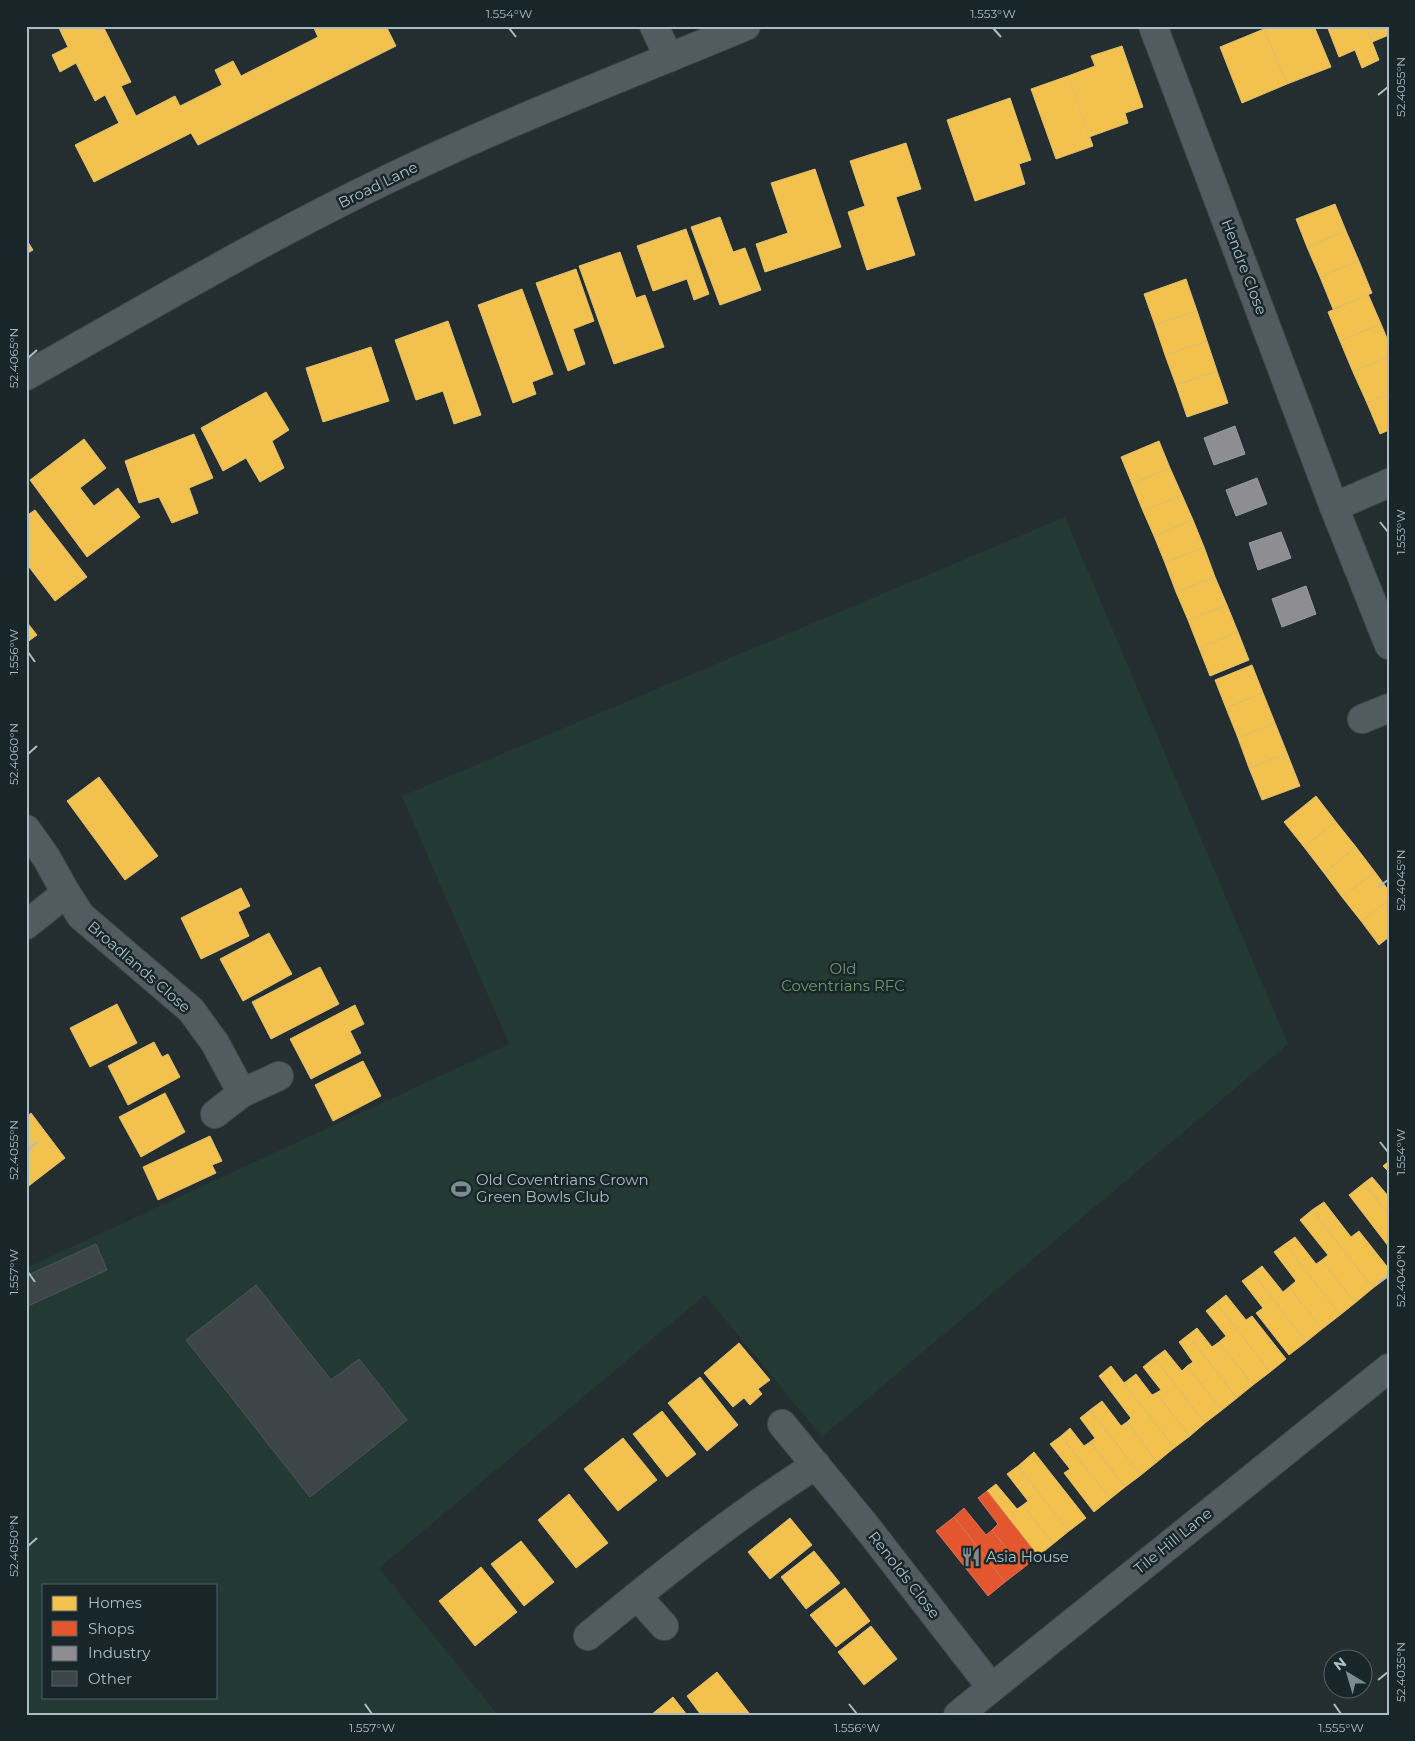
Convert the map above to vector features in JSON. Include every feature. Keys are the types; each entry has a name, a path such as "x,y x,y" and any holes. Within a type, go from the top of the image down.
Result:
{"street":[{"path":"654,26 669,58"},
{"name":"Broad Lane","path":"26,376 243,253 409,169 572,98 746,26"},
{"name":"Hendre Close","path":"1153,26 1334,507 1389,645"},
{"path":"1334,507 1389,483"},
{"path":"1362,719 1389,708"},
{"name":"Broadlands Close","path":"26,829 46,857 81,916 191,1010 215,1043 242,1094"},
{"path":"26,925 66,893"},
{"path":"215,1114 242,1094 279,1076"},
{"name":"Tile Hill Lane","path":"958,1715 990,1687 1389,1368"},
{"name":"Renolds Close","path":"782,1424 865,1525 990,1687"},
{"path":"588,1636 670,1568 774,1492 816,1465"},
{"path":"637,1596 664,1626"}],"green space":[{"name":"Old Coventrians RFC","path":"1065,517 1288,1044 822,1437 705,1295 379,1568 498,1715 26,1715 26,1268 509,1044 402,796"}],"building: Homes":[{"path":"58,26 103,26 131,82 121,86 136,116 175,96 180,106 222,85 215,70 233,61 241,76 318,37 313,26 386,26 396,46 198,145 191,133 94,182 75,145 119,123 105,95 95,101 76,63 60,72 52,55 68,47"},
{"path":"1271,26 1314,26 1331,67 1287,84 1264,29"},
{"path":"1327,26 1366,26 1379,60 1362,68 1355,50 1339,57"},
{"path":"1366,26 1389,26 1389,35 1372,42"},
{"path":"1264,29 1287,84 1242,103 1220,47"},
{"path":"1122,46 1143,107 1125,113 1128,123 1089,137 1068,76 1095,66 1091,56"},
{"path":"1068,76 1093,146 1056,159 1031,89"},
{"path":"1010,98 1031,160 1019,164 1025,184 975,201 947,120"},
{"path":"906,143 921,189 896,197 915,255 867,270 848,212 865,206 850,161"},
{"path":"815,169 841,247 765,272 756,244 788,233 771,183"},
{"path":"1335,204 1346,231 1307,247 1296,219"},
{"path":"720,217 733,252 745,248 761,290 720,305 691,227"},
{"path":"686,229 709,294 694,300 687,279 653,291 637,246"},
{"path":"1346,231 1359,261 1320,277 1307,247"},
{"path":"26,239 33,250 26,254"},
{"path":"620,252 636,298 645,295 664,347 614,364 579,266"},
{"path":"1359,261 1372,293 1333,309 1320,277"},
{"path":"576,269 594,321 573,329 585,364 568,371 536,283"},
{"path":"1186,279 1197,311 1155,325 1144,294"},
{"path":"522,289 553,374 532,382 536,394 513,403 478,305"},
{"path":"1368,294 1381,324 1340,341 1328,312"},
{"path":"1197,311 1207,341 1165,355 1155,325"},
{"path":"448,321 481,415 454,424 443,391 416,400 395,340"},
{"path":"1381,324 1389,343 1389,356 1353,372 1340,341"},
{"path":"1207,341 1217,371 1176,385 1165,355"},
{"path":"371,347 389,401 323,422 306,368"},
{"path":"1389,356 1389,394 1367,403 1353,372"},
{"path":"1217,371 1228,403 1187,417 1176,385"},
{"path":"266,392 289,430 272,441 284,468 260,482 246,458 223,471 201,428"},
{"path":"1389,394 1389,430 1380,434 1367,403"},
{"path":"194,434 213,478 189,488 198,513 172,523 159,497 139,503 125,461"},
{"path":"84,439 106,468 80,488 94,506 118,488 140,517 87,557 30,480"},
{"path":"1159,441 1170,468 1132,484 1121,457"},
{"path":"1170,468 1182,495 1143,511 1132,484"},
{"path":"1182,495 1193,520 1154,536 1143,511"},
{"path":"35,510 87,577 55,601 26,563 26,516"},
{"path":"1193,520 1204,547 1165,563 1154,536"},
{"path":"1204,547 1215,577 1176,592 1165,563"},
{"path":"1215,577 1227,605 1188,620 1176,592"},
{"path":"1227,605 1238,632 1199,648 1188,620"},
{"path":"26,621 37,635 26,643"},
{"path":"1238,632 1249,660 1210,676 1199,648"},
{"path":"1252,665 1263,693 1226,708 1215,680"},
{"path":"1263,693 1275,723 1238,738 1226,708"},
{"path":"1275,723 1287,753 1249,768 1238,738"},
{"path":"1287,753 1300,786 1262,800 1249,768"},
{"path":"99,777 158,856 125,880 67,801"},
{"path":"1316,796 1336,822 1304,847 1284,822"},
{"path":"1336,822 1356,847 1324,873 1304,847"},
{"path":"1356,847 1375,872 1342,897 1324,873"},
{"path":"1375,872 1389,891 1389,900 1361,921 1342,897"},
{"path":"241,888 250,906 238,912 249,936 201,959 181,918"},
{"path":"1389,900 1389,937 1379,945 1361,921"},
{"path":"269,933 292,974 243,1001 220,959"},
{"path":"320,967 339,1004 271,1039 252,1002"},
{"path":"117,1004 137,1043 90,1067 70,1028"},
{"path":"355,1005 364,1024 350,1031 361,1053 311,1079 290,1039"},
{"path":"154,1042 162,1057 168,1054 180,1077 128,1105 108,1066"},
{"path":"363,1061 381,1096 333,1121 315,1085"},
{"path":"165,1093 185,1132 141,1157 119,1117"},
{"path":"31,1113 65,1158 26,1188 26,1117"},
{"path":"210,1136 222,1161 212,1165 216,1173 158,1200 143,1167"},
{"path":"1389,1161 1389,1172 1383,1166"},
{"path":"1372,1177 1389,1197 1389,1215 1364,1183"},
{"path":"1364,1183 1389,1215 1389,1247 1349,1195"},
{"path":"1324,1202 1351,1237 1359,1231 1389,1269 1389,1276 1373,1288 1312,1210"},
{"path":"1312,1210 1373,1288 1355,1303 1322,1260 1328,1255 1300,1220"},
{"path":"1295,1237 1316,1264 1322,1260 1355,1303 1340,1315 1285,1244"},
{"path":"1285,1244 1340,1315 1322,1329 1289,1287 1296,1281 1274,1252"},
{"path":"1262,1266 1283,1292 1289,1287 1322,1329 1306,1342 1253,1273"},
{"path":"1253,1273 1306,1342 1289,1355 1256,1313 1263,1308 1242,1281"},
{"path":"1226,1295 1246,1320 1252,1316 1286,1359 1270,1372 1216,1303"},
{"path":"1216,1303 1270,1372 1253,1385 1219,1342 1226,1336 1206,1311"},
{"path":"1197,1328 1212,1347 1219,1342 1253,1385 1237,1398 1188,1335"},
{"path":"1188,1335 1237,1398 1222,1410 1187,1366 1193,1362 1179,1342"},
{"path":"739,1343 770,1380 758,1389 762,1394 750,1405 744,1398 733,1407 704,1373"},
{"path":"1165,1350 1182,1371 1187,1366 1222,1410 1205,1423 1154,1358"},
{"path":"1154,1358 1205,1423 1190,1436 1156,1393 1161,1390 1143,1367"},
{"path":"1111,1366 1174,1448 1157,1462 1127,1422 1131,1418 1099,1376"},
{"path":"1136,1374 1152,1395 1156,1393 1190,1436 1174,1448 1124,1383"},
{"path":"700,1377 738,1425 707,1451 668,1403"},
{"path":"1102,1401 1121,1426 1127,1422 1157,1462 1141,1475 1090,1410"},
{"path":"1090,1410 1141,1475 1125,1487 1090,1442 1095,1438 1080,1418"},
{"path":"662,1411 696,1454 667,1477 633,1434"},
{"path":"1070,1428 1084,1446 1090,1442 1125,1487 1110,1499 1061,1436"},
{"path":"1061,1436 1110,1499 1094,1512 1064,1473 1070,1469 1050,1444"},
{"path":"623,1438 657,1480 618,1511 584,1469"},
{"path":"1034,1452 1086,1518 1069,1531 1018,1466"},
{"path":"1018,1466 1069,1531 1053,1544 1023,1505 1028,1501 1007,1474"},
{"path":"996,1484 1017,1509 1023,1505 1053,1544 1038,1556 987,1491"},
{"path":"569,1494 608,1543 576,1568 538,1520"},
{"path":"790,1518 812,1545 770,1579 748,1552"},
{"path":"521,1541 554,1582 524,1606 491,1564"},
{"path":"814,1551 840,1583 806,1609 781,1577"},
{"path":"481,1567 517,1612 475,1646 439,1601"},
{"path":"845,1588 870,1621 836,1647 810,1615"},
{"path":"871,1626 897,1659 864,1685 838,1652"},
{"path":"717,1672 749,1713 746,1715 701,1715 687,1696"},
{"path":"673,1697 687,1715 651,1715"}],"building: Shops":[{"path":"987,1491 1038,1556 1022,1569 992,1530 998,1524 978,1498"},
{"path":"964,1508 986,1535 992,1530 1022,1569 1005,1582 954,1517"},
{"name":"Asia House","path":"954,1517 1005,1582 988,1596 936,1531"}],"building: Industry":[{"path":"1235,426 1245,454 1214,465 1204,438"},
{"path":"1257,478 1267,504 1236,516 1226,490"},
{"path":"1281,532 1291,558 1258,570 1249,543"},
{"path":"1306,586 1316,614 1282,627 1272,599"}],"building: Other":[{"path":"96,1244 107,1270 26,1307 26,1276"},
{"path":"256,1285 331,1380 359,1359 407,1420 310,1497 186,1340"}],"place":[{"name":"Old Coventrians Crown Green Bowls Club","path":"461,1189"},
{"name":"Asia House","path":"971,1557"}]}
